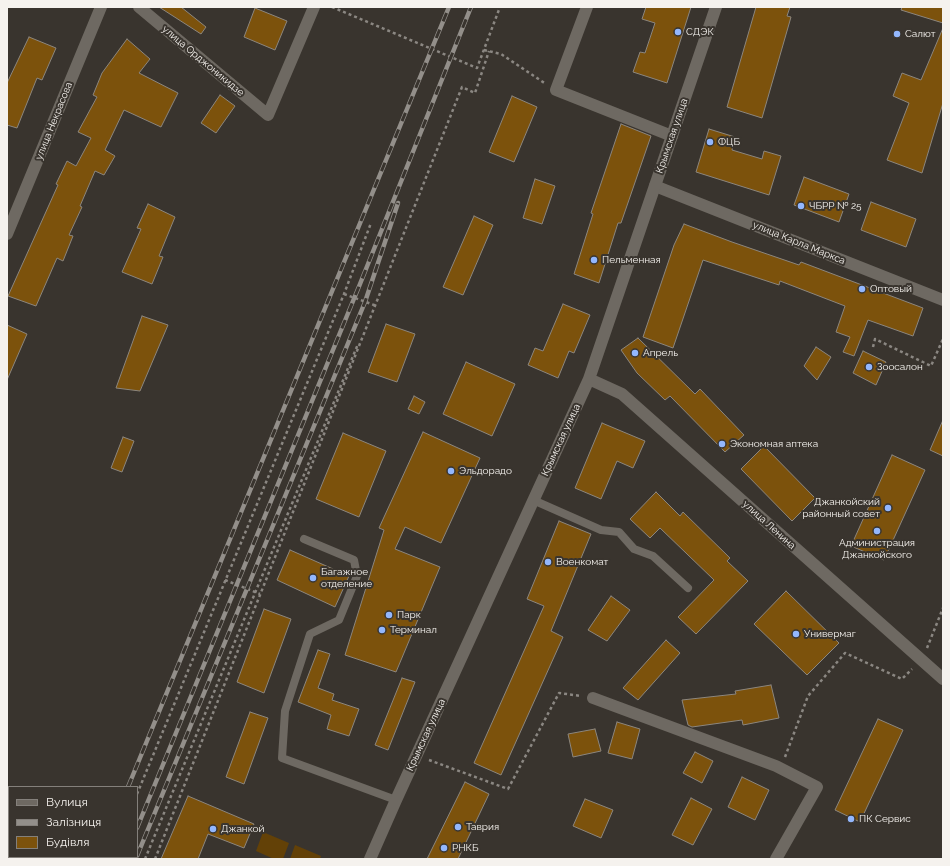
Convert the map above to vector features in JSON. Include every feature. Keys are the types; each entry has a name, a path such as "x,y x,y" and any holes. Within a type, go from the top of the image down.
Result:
{"main road":[{"name":"улица Некрасова","path":"7,234 101,7"},
{"name":"улица Орджоникидзе","path":"139,7 268,115 314,7"},
{"path":"587,7 556,90 672,136"},
{"name":"Крымская улица","path":"370,859 533,500 590,379 716,7"},
{"name":"улица Карла Маркса","path":"655,186 943,300"},
{"name":"улица Ленина","path":"590,379 622,394 943,679"},
{"path":"593,698 781,769 817,787 776,859"}],"lane":[{"path":"533,500 601,530 619,532 634,549 652,556 688,588"},
{"path":"304,539 354,560 357,576 339,620 310,634 285,711 282,758 396,800"}],"path":[{"path":"332,7 476,68 500,7"},
{"path":"484,50 501,54 556,90"},
{"path":"155,859 374,305 462,87 475,93 489,52"},
{"path":"138,792 344,294 371,224"},
{"path":"344,294 374,305"},
{"path":"145,859 374,305"},
{"path":"873,347 875,339 930,366 943,339"},
{"path":"225,580 260,594"},
{"path":"781,769 808,696 845,653 902,679 922,660 943,608"},
{"path":"416,756 508,789 559,693 593,698"}],"shaded area":[{"path":"263,832 289,843 283,859 274,859 256,851"},
{"path":"295,845 321,856 320,859 290,859"}],"building":[{"path":"159,7 181,7 206,27 201,34"},
{"path":"646,7 691,7 667,83 633,72 640,52 645,53 655,23 642,19"},
{"path":"756,7 790,7 787,16 791,17 762,118 727,107"},
{"path":"902,7 943,7 943,23 901,10"},
{"path":"255,8 287,21 275,50 244,37"},
{"path":"943,28 943,103 922,173 887,160 909,103 893,96 902,73 921,80"},
{"path":"29,37 56,48 42,80 37,78 17,128 7,125 7,83"},
{"path":"127,39 150,59 139,73 178,93 161,127 124,110 105,150 115,156 104,175 95,171 80,206 82,207 69,235 73,236 63,261 57,258 36,306 8,296 58,185 56,184 67,161 76,166 91,138 78,132 97,97 93,95 102,73"},
{"path":"220,95 235,106 216,133 201,123"},
{"path":"512,96 537,107 514,162 489,152"},
{"path":"621,124 651,136 621,223 618,223 599,283 574,274 593,214 591,213"},
{"path":"709,129 735,137 732,150 762,159 764,151 781,156 769,195 696,172"},
{"path":"804,177 849,194 839,222 794,205"},
{"path":"535,179 555,186 542,224 523,218"},
{"path":"871,202 916,219 906,247 861,230"},
{"path":"148,204 175,217 159,256 163,257 152,284 122,272 141,229 137,228"},
{"path":"474,216 493,225 463,295 443,287"},
{"path":"684,224 799,265 801,262 923,308 913,336 868,320 854,356 843,352 850,337 836,332 845,306 780,281 779,285 703,260 673,348 643,337 674,245"},
{"path":"563,304 590,315 574,353 569,351 558,378 528,365 535,348 543,351"},
{"path":"142,316 168,325 140,391 116,388"},
{"path":"386,324 415,334 397,382 368,372"},
{"path":"7,325 27,334 7,380"},
{"path":"638,338 695,394 700,389 744,435 725,452 670,396 665,400 637,373 621,350"},
{"path":"816,347 831,357 817,380 804,366"},
{"name":"Зоосалон","path":"863,351 886,362 876,385 853,373"},
{"path":"466,362 515,384 492,436 443,414"},
{"path":"414,396 425,402 419,414 408,409"},
{"path":"943,420 943,456 930,450"},
{"path":"602,423 645,441 633,468 617,461 601,499 575,488"},
{"path":"423,432 480,458 441,543 405,527 395,549 440,567 396,672 345,655 384,530 379,528"},
{"path":"343,433 386,451 359,517 316,499"},
{"path":"123,437 134,441 122,472 111,468"},
{"path":"764,446 815,498 792,521 741,469"},
{"name":"Джанкойский районный совет","path":"892,455 925,470 884,560 851,546"},
{"path":"656,492 680,516 683,512 730,558 727,561 748,581 696,634 678,617 714,580 660,528 650,538 630,519"},
{"path":"559,521 591,534 551,631 563,637 501,775 474,763 544,606 527,599"},
{"name":"Багажное отделение","path":"290,550 349,576 335,607 277,580"},
{"path":"786,591 839,643 807,675 754,624"},
{"path":"611,596 630,610 607,641 588,630"},
{"path":"264,609 291,619 264,693 237,682"},
{"path":"666,640 680,653 638,700 623,688"},
{"path":"318,650 330,654 318,688 334,694 332,700 359,709 349,736 327,729 331,715 298,702"},
{"path":"402,678 415,682 388,750 375,745"},
{"path":"771,685 779,718 743,725 742,720 692,727 688,725 682,700 736,694 735,691"},
{"path":"250,712 268,718 244,784 226,777"},
{"path":"878,719 903,730 860,822 835,810"},
{"path":"617,722 640,729 632,759 608,753"},
{"path":"595,729 601,751 573,757 568,734"},
{"path":"695,752 713,761 702,783 683,773"},
{"path":"742,777 769,790 755,820 728,807"},
{"name":"Таврия","path":"465,782 489,794 458,859 427,859"},
{"name":"Джанкой","path":"188,796 254,824 244,848 208,834 198,859 161,859"},
{"path":"691,798 712,809 693,845 672,835"},
{"path":"585,799 613,810 601,838 573,826"}],"railway":[{"path":"128,786 449,7"},
{"path":"138,826 360,284 471,7"},
{"path":"138,854 365,302 398,203"}],"place":[{"name":"СДЭК","path":"678,32"},
{"name":"Салют","path":"897,34"},
{"name":"ФЦБ","path":"710,142"},
{"name":"ЧБРР № 25","path":"801,206"},
{"name":"Пельменная","path":"594,260"},
{"name":"Оптовый","path":"862,289"},
{"name":"Апрель","path":"635,353"},
{"name":"Зоосалон","path":"869,367"},
{"name":"Экономная аптека","path":"722,444"},
{"name":"Эльдорадо","path":"451,471"},
{"name":"Джанкойский районный совет","path":"888,508"},
{"name":"Администрация Джанкойского","path":"877,531"},
{"name":"Военкомат","path":"548,562"},
{"name":"Багажное отделение","path":"313,578"},
{"name":"Парк","path":"389,615"},
{"name":"Терминал","path":"382,630"},
{"name":"Универмаг","path":"796,634"},
{"name":"ПК Сервис","path":"851,819"},
{"name":"Таврия","path":"458,827"},
{"name":"Джанкой","path":"213,829"},
{"name":"РНКБ","path":"444,848"}]}
